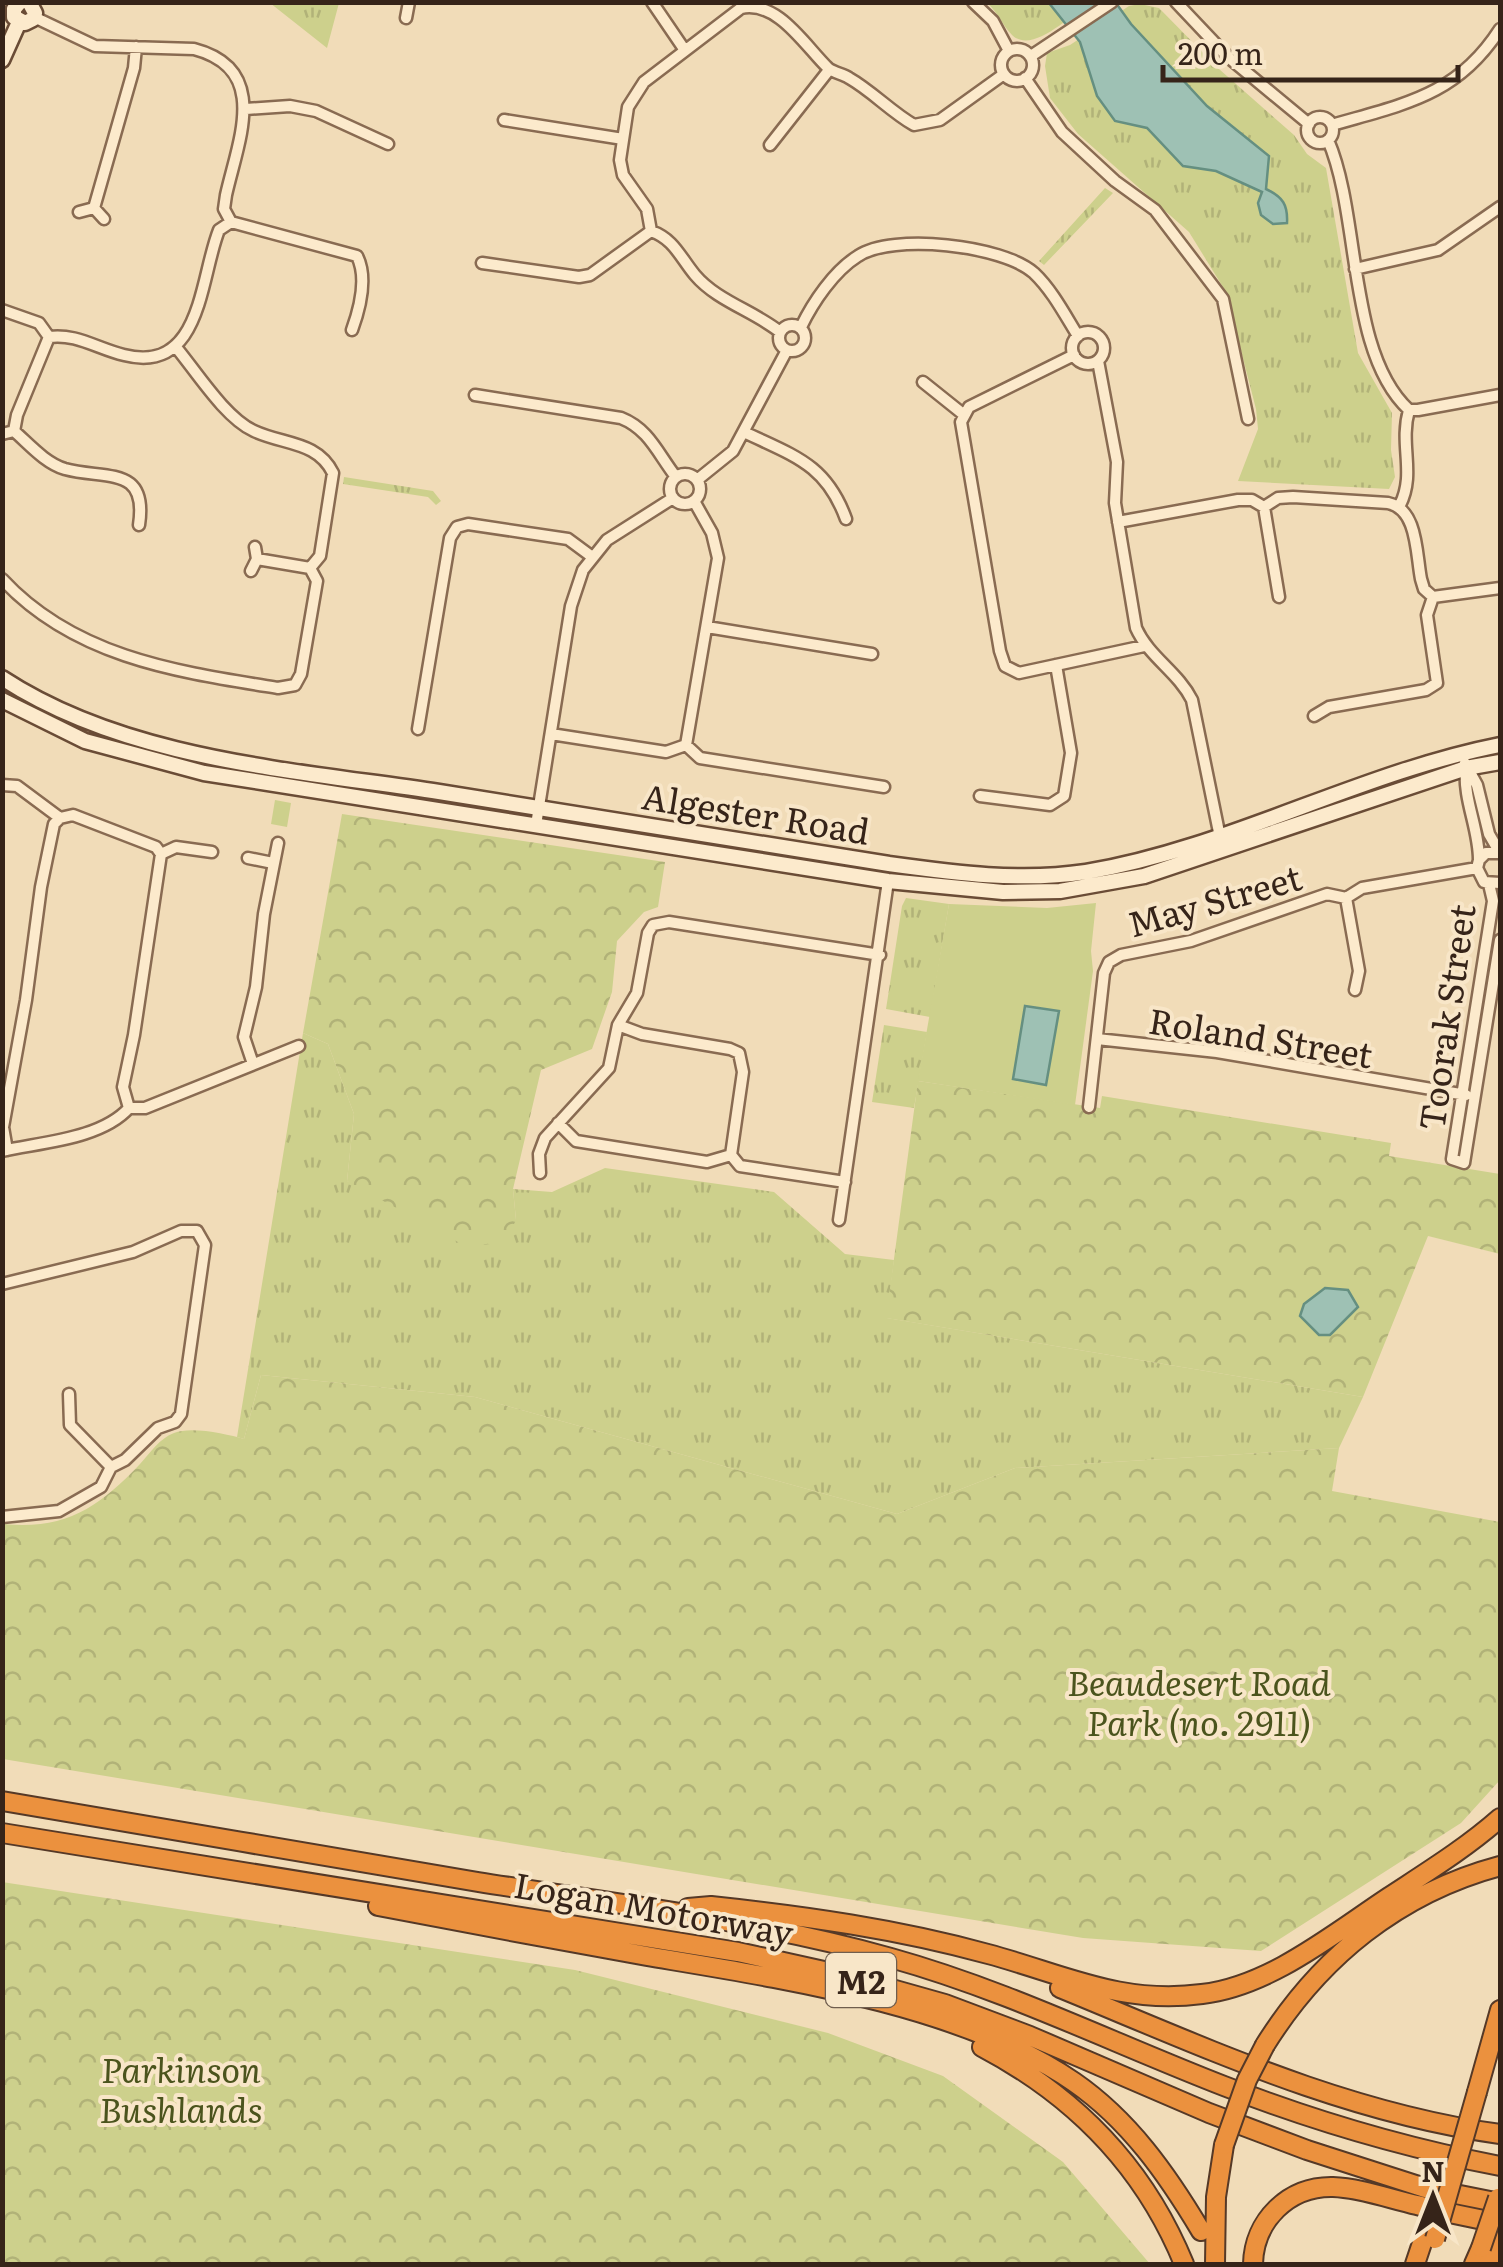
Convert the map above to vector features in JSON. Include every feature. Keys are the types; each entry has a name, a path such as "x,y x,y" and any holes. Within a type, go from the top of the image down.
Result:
{"highway":[{"name":"Logan Motorway","path":"2,1801 798,1935 942,1973 1034,2006 1295,2112 1406,2145 1500,2166"},
{"path":"967,1951 984,1952 1098,1990 1132,1996 1181,1996 1230,1988 1280,1966 1328,1936 1456,1852 1500,1818"},
{"name":"Logan Motorway","path":"2,1832 738,1952 842,1975 944,2004 1016,2030 1290,2144 1426,2188 1500,2200"},
{"path":"1215,2264 1216,2197 1224,2145 1246,2080 1264,2045 1314,1978 1375,1924 1440,1888 1500,1866"},
{"path":"322,1885 356,1902 754,1974 920,2015 1032,2057 1092,2096 1147,2150 1201,2230"},
{"path":"663,1911 712,1906 796,1914 879,1928 967,1951 1276,2077 1392,2113 1500,2134"},
{"path":"1416,2264 1430,2238 1458,2159 1500,2010"},
{"path":"920,2015 930,2025 981,2046 1027,2072 1090,2122 1153,2200 1184,2264"},
{"path":"1253,2264 1258,2235 1269,2216 1288,2199 1334,2187 1500,2224 1488,2258"},
{"path":"1488,2258 1500,2200"},
{"path":"1428,2264 1430,2238"}],"main road":[{"path":"20,2 13,13 19,22 28,23 32,10"},
{"path":"2,60 19,22"},
{"name":"Algester Road","path":"2,678 79,720 146,740 262,764 961,874 1046,876 1221,843"},
{"name":"Algester Road","path":"2,700 86,741 204,773 888,881 1003,892 1060,891 1144,876 1221,843 1500,745"},
{"name":"Algester Road","path":"1464,760 1500,762"},
{"path":"888,881 889,864"}],"street":[{"path":"406,18 409,2"},
{"path":"652,2 684,49"},
{"path":"974,2 993,21 1008,51"},
{"path":"1031,56 1112,2"},
{"path":"1176,2 1228,57 1309,124"},
{"path":"780,332 715,292 696,277 672,243 652,231 647,209 622,174 623,140 634,94 684,49 741,8 756,5 768,10 817,52 830,70 848,76 914,125 940,120 1004,74"},
{"path":"32,10 96,46 194,49 222,60 240,84 246,109 224,209 232,222 357,256 362,279 359,311 352,330"},
{"path":"1332,125 1422,100 1454,81 1477,60 1500,29"},
{"path":"94,208 134,68 136,48"},
{"path":"1008,51 1018,49 1031,56"},
{"path":"1008,51 1001,64 1004,74 1012,80 1025,78 1033,66 1031,56"},
{"path":"770,146 830,70"},
{"path":"1025,78 1062,132 1115,181 1155,210 1223,300 1248,418"},
{"path":"246,109 290,106 316,111 388,144"},
{"path":"1315,118 1323,118 1332,125 1333,133 1328,140 1312,140 1309,124 1315,118"},
{"path":"504,120 623,140"},
{"path":"1328,140 1371,345 1400,401 1410,410"},
{"path":"1355,268 1438,250 1500,207"},
{"path":"79,212 94,208"},
{"path":"94,208 104,219"},
{"path":"49,337 65,335 127,356 151,356 175,346 192,328 219,230 232,222"},
{"path":"482,263 579,277 590,275 652,231"},
{"path":"801,327 839,272 873,248 895,244 980,250 1013,260 1033,272 1078,336"},
{"path":"2,310 39,323 49,337"},
{"path":"790,324 801,327 806,335 804,344 795,351 787,350 780,343 780,332 790,324"},
{"path":"1089,332 1102,341 1104,352 1098,360 1083,364 1074,355 1072,344 1078,336 1089,332"},
{"path":"49,337 8,432 64,468 130,482 140,492 139,525"},
{"path":"175,346 232,415 247,427 316,450 328,461 333,479 320,556 310,568"},
{"path":"697,480 733,450 787,350"},
{"path":"1074,355 969,407 961,422 1005,666 1019,673 1144,646"},
{"path":"1098,360 1117,462 1118,522 1136,628 1144,646 1186,687 1192,700 1221,843"},
{"path":"923,382 963,414"},
{"path":"1410,410 1500,394"},
{"path":"474,395 620,418 636,424 676,477"},
{"path":"1400,506 1410,480 1403,444 1410,410"},
{"path":"744,432 810,464 837,493 846,519"},
{"path":"689,474 697,480 699,493 694,501 680,503 673,498 670,484 676,477 689,474"},
{"path":"1264,506 1293,496 1400,506 1409,516 1424,589 1433,597 1500,588"},
{"path":"536,825 571,606 583,570 608,540 673,498"},
{"path":"1118,522 1238,500 1252,500 1264,506"},
{"path":"686,745 718,558 716,544 694,501"},
{"path":"1264,506 1279,597"},
{"path":"418,729 450,538 457,528 468,524 568,539 591,556"},
{"path":"2,579 47,616 90,642 134,660 168,671 286,688 295,685 301,674 316,581 310,568 256,553 250,571"},
{"path":"1314,716 1329,707 1426,690 1438,683 1428,615 1433,597"},
{"path":"707,628 872,654"},
{"path":"980,796 1050,805 1064,796 1071,752 1056,666"},
{"path":"551,734 666,752 686,745"},
{"path":"686,745 700,758 884,787"},
{"path":"1464,760 1477,785 1490,834 1500,853"},
{"name":"Toorak Street","path":"1464,760 1464,786 1478,837 1478,864"},
{"path":"3,783 16,786 60,818"},
{"path":"129,1108 123,1087 161,854 156,846 74,815 60,818 54,824 33,933 23,1019 3,1126 5,1151 91,1131 120,1118 129,1108 146,1108 299,1046"},
{"path":"253,1064 244,1037 256,988 278,843"},
{"path":"161,854 176,848 212,852"},
{"name":"May Street","path":"1090,1106 1104,973 1109,962 1121,954 1191,942 1328,894 1346,898 1362,888 1478,864 1490,852 1500,853"},
{"path":"248,858 273,863"},
{"path":"1478,864 1480,878 1495,883"},
{"path":"839,1220 888,881"},
{"name":"Toorak Street","path":"1492,979 1495,883"},
{"path":"1346,898 1360,971 1355,990"},
{"path":"540,1173 538,1154 545,1138 609,1068 618,1025 637,993 648,933 653,925 880,955"},
{"name":"Toorak Street","path":"1469,1096 1464,1162 1452,1160 1500,940"},
{"path":"618,1025 642,1034 730,1048 739,1053 743,1072 731,1155 740,1166 845,1182"},
{"name":"Roland Street","path":"1097,1039 1217,1052 1469,1096"},
{"path":"558,1124 576,1142 707,1162 731,1155"},
{"path":"2,1284 133,1252 181,1231 199,1234 205,1245 182,1414 158,1428 125,1460 110,1468 101,1486 60,1511 2,1516"},
{"path":"69,1394 70,1424 110,1468"}],"green space":[{"path":"270,3 339,3 327,48"},
{"path":"987,3 1089,3 1040,37 1020,40"},
{"path":"1129,6 1159,8 1219,69 1294,135 1307,154 1326,168 1358,353 1392,413 1395,477 1389,489 1238,481 1258,429 1226,292 1189,232 1078,134 1050,98 1047,53 1070,45"},
{"path":"1105,188 1113,193 1044,265 1039,261"},
{"path":"344,477 433,491 441,501 436,505 428,497 343,484"},
{"path":"275,800 291,803 287,827 271,824"},
{"path":"342,814 665,862 658,907 644,912 617,941 612,992 592,1049 541,1070 513,1189 516,1220 505,1242 467,1247 347,1181 354,1114 328,1044 303,1033"},
{"path":"906,898 949,904 930,1017 886,1009"},
{"path":"1096,903 1093,971 1075,1105 918,1081 949,904 1047,908"},
{"path":"884,1025 927,1032 914,1108 872,1102"},
{"path":"303,1033 328,1044 354,1114 347,1181 516,1220 513,1189 552,1192 605,1168 774,1192 845,1254 894,1260 887,1318 1363,1397 1339,1448 1015,1468 897,1514 475,1397 261,1375 244,1439 237,1437"},
{"path":"918,1081 1100,1108 1102,1096 1391,1143 1389,1156 1500,1174 1500,1254 1428,1236 1363,1397 886,1318"},
{"name":"Beaudesert Road Park (no. 2911)","path":"261,1375 475,1397 897,1514 1015,1468 1339,1448 1332,1491 1500,1522 1500,1780 1461,1823 1261,1951 1083,1938 3,1759 3,1524 45,1523 79,1513 110,1493 160,1442 174,1433 199,1431 244,1439"},
{"name":"Parkinson Bushlands","path":"2,1882 575,1970 828,2033 943,2076 1063,2162 1150,2264 3,2264"}],"shaded area":[{"path":"1049,3 1116,3 1207,106 1269,156 1266,189 1283,202 1287,223 1273,224 1261,215 1258,203 1262,192 1216,171 1183,166 1147,128 1115,121 1097,96 1080,42"},
{"path":"1025,1006 1059,1011 1046,1085 1013,1079"},
{"path":"1325,1288 1348,1290 1358,1307 1330,1335 1319,1335 1300,1316 1304,1304"}]}
